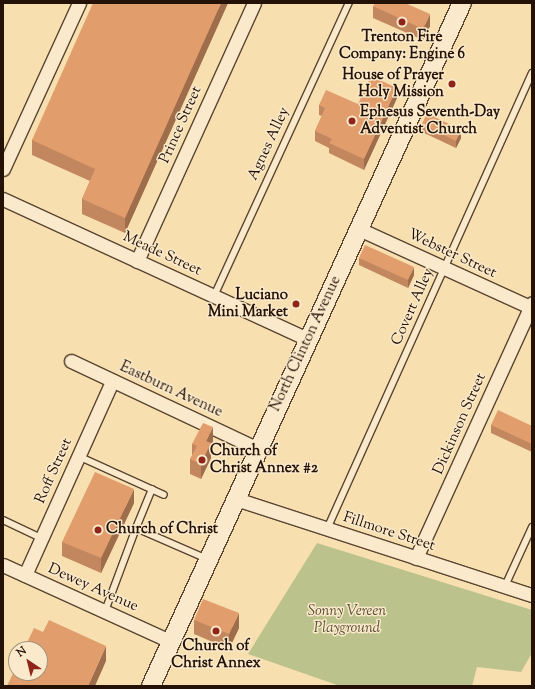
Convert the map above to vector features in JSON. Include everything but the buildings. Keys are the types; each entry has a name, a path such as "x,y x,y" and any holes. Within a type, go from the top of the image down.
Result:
{"street":[{"path":"3,169 79,3"},
{"name":"Prince Street","path":"137,261 254,3"},
{"name":"North Clinton Avenue","path":"151,686 207,559 236,499 462,3"},
{"name":"Meade Street","path":"3,199 308,339"},
{"name":"Webster Street","path":"359,229 444,269 531,306"},
{"name":"Dickinson Street","path":"416,558 531,306"},
{"name":"Eastburn Avenue","path":"71,361 258,448"},
{"name":"Roff Street","path":"25,575 112,381"},
{"name":"Fillmore Street","path":"236,499 532,595"},
{"name":"Dewey Avenue","path":"3,565 170,641"}],"lane":[{"name":"Agnes Alley","path":"214,296 349,3"},
{"name":"Covert Alley","path":"327,529 532,72"},
{"path":"78,456 164,495"},
{"path":"105,611 152,489"},
{"path":"3,520 41,538"},
{"path":"505,586 532,527"},
{"path":"136,528 207,559"}],"green space":[{"name":"Sonny Vereen Playground","path":"317,543 532,610 532,653 521,672 477,667 472,686 340,686 248,654"}],"place":[{"name":"Trenton Fire Company: Engine 6","path":"402,22"},
{"name":"House of Prayer Holy Mission","path":"452,84"},
{"name":"Ephesus Seventh-Day Adventist Church","path":"352,121"},
{"name":"Luciano Mini Market","path":"296,304"},
{"name":"Church of Christ Annex #2","path":"202,460"},
{"name":"Church of Christ","path":"98,530"},
{"name":"Church of Christ Annex","path":"216,631"}]}
